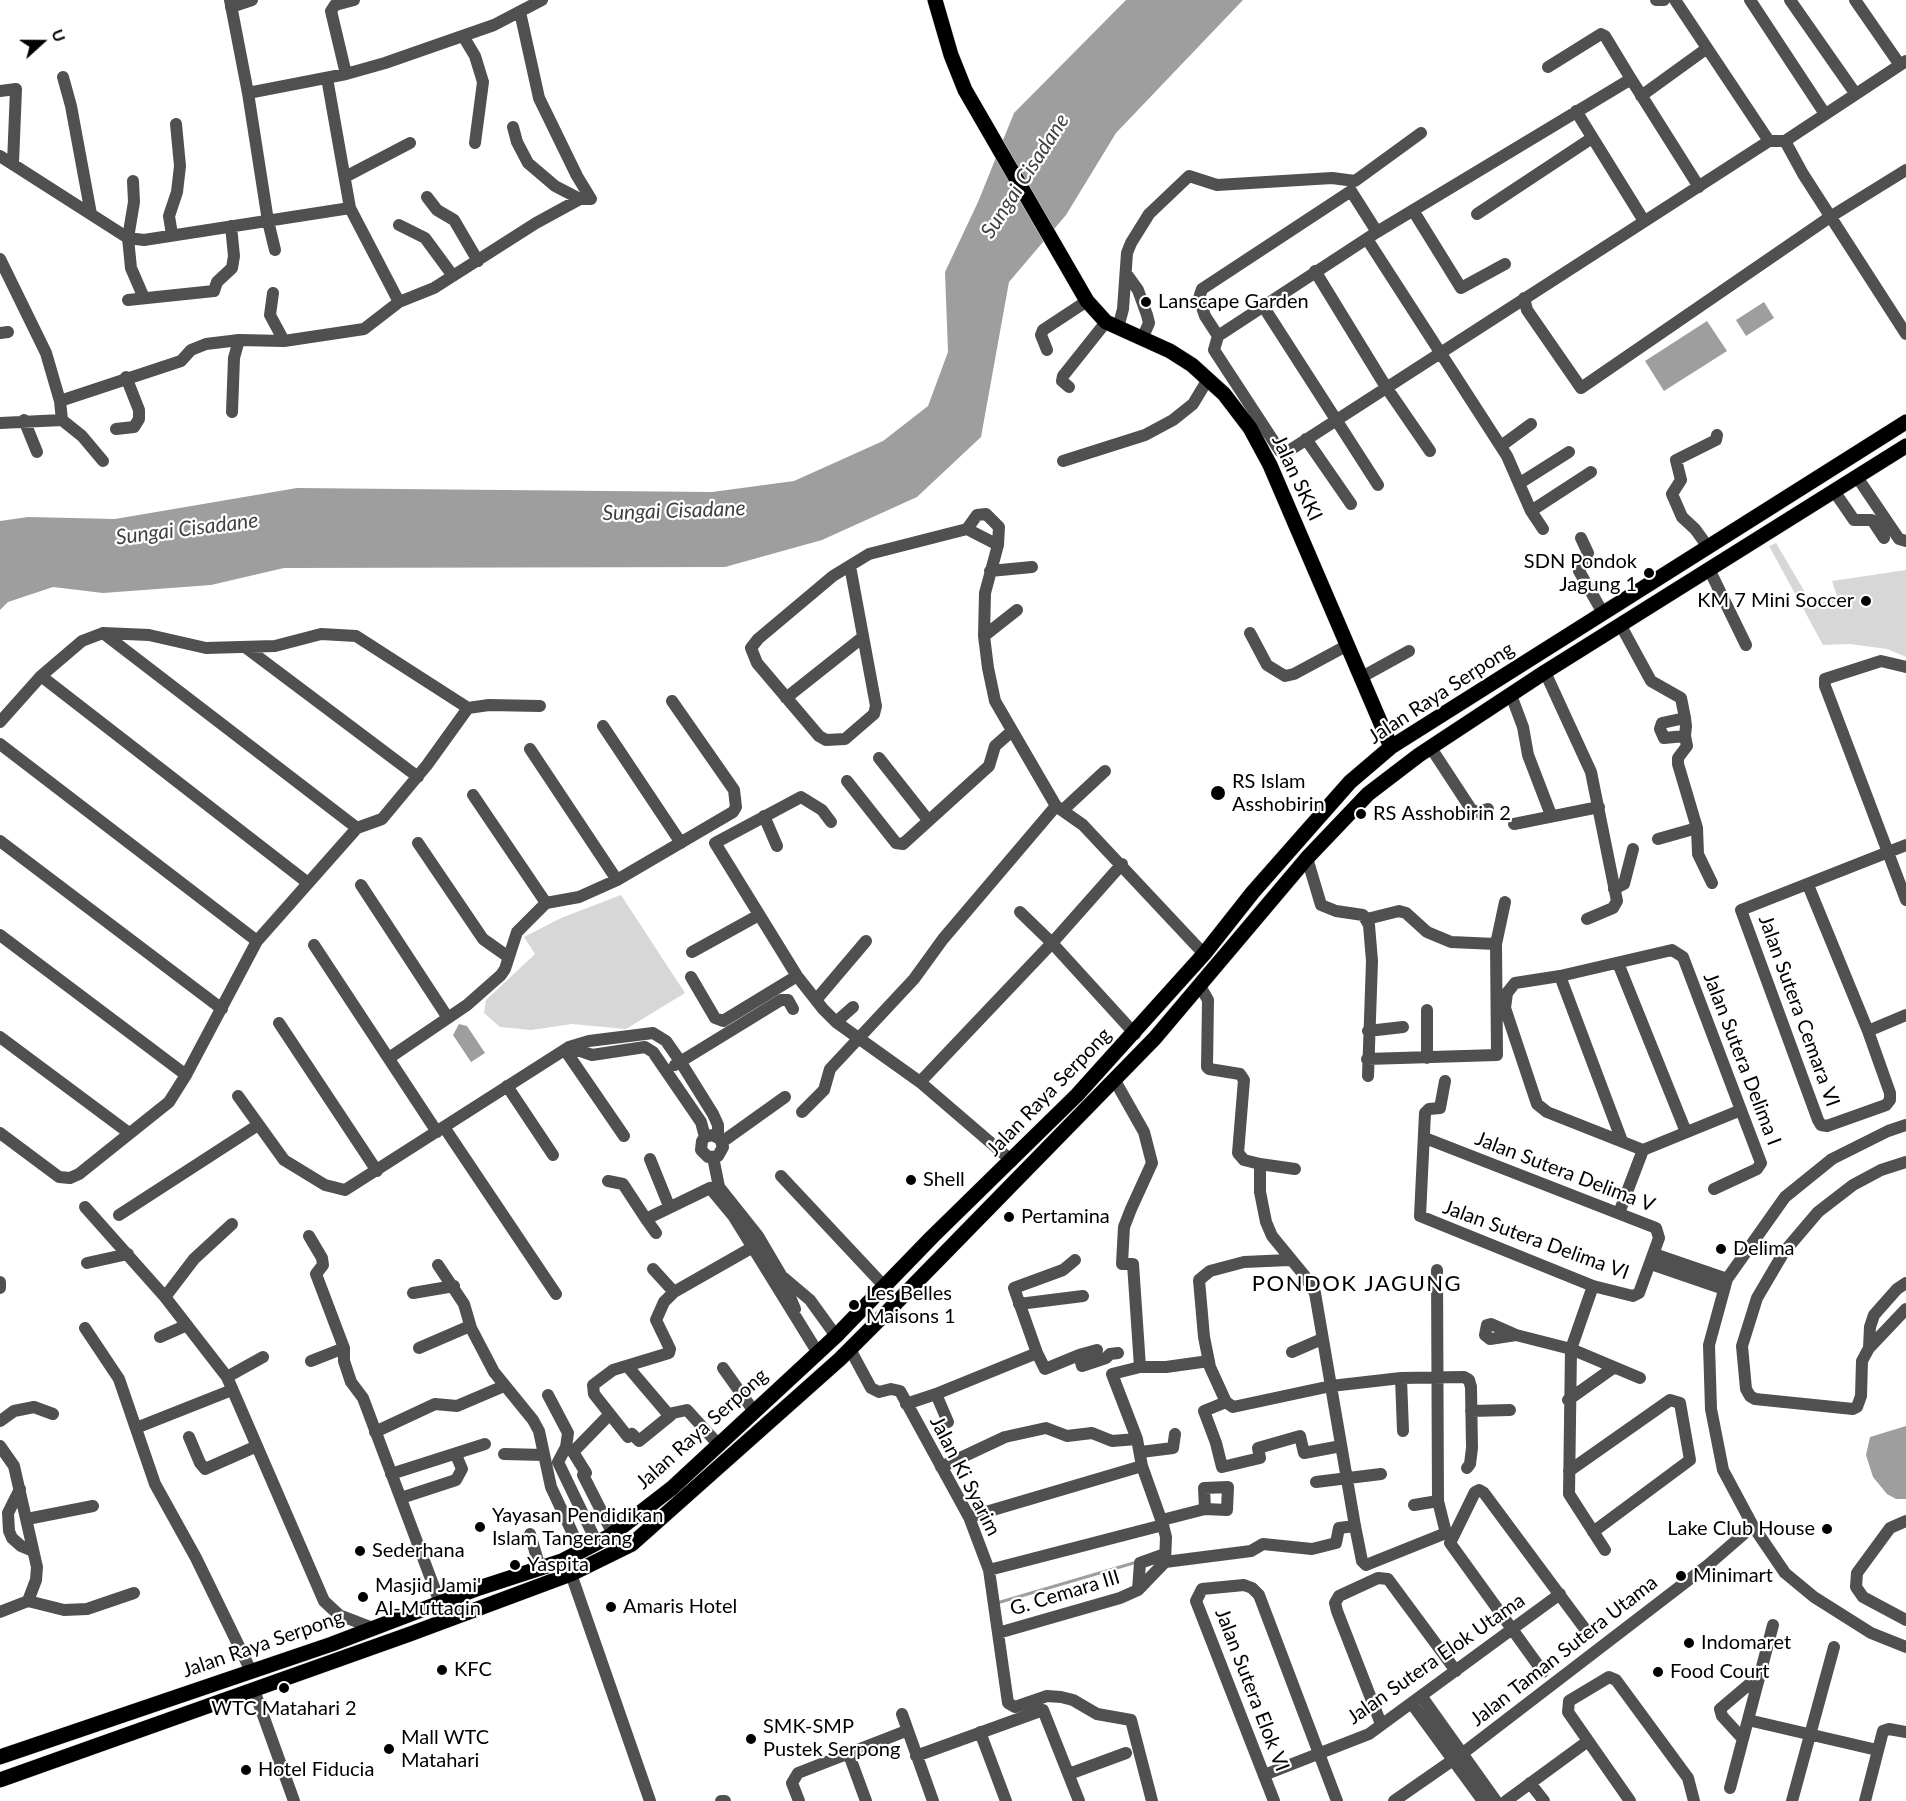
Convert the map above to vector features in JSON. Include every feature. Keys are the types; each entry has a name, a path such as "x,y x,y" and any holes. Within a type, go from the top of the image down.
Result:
{"main road":[{"name":"Jalan SKKI","path":"935,0 951,55 965,90 1085,297 1112,325 1170,351 1208,379 1237,410 1270,465 1391,747"},
{"name":"Jalan Raya Serpong","path":"0,1757 540,1568 581,1551 613,1534 672,1488 753,1410 820,1351 932,1237 1012,1161 1135,1034 1332,801 1391,747 1906,423"},
{"name":"Jalan Raya Serpong","path":"0,1779 254,1690 571,1574 632,1544 850,1349 1114,1079 1200,986 1307,858 1368,794 1431,748 1545,672 1906,446"},
{"path":"1281,860 1293,874"},
{"path":"791,1377 803,1392"},
{"path":"497,1582 503,1599"},
{"path":"65,1734 72,1755"}],"street":[{"path":"252,0 231,4 275,250"},
{"path":"346,74 331,11 335,5 354,0"},
{"path":"248,93 346,74 463,36 542,0"},
{"path":"1656,0 1664,0"},
{"path":"1675,0 1769,141"},
{"path":"1750,0 1825,114"},
{"path":"1790,0 1855,93"},
{"path":"1631,79 1414,212 1372,235 1218,336 1214,350 1280,451 1287,452 1769,141 1785,141 1903,63 1855,0"},
{"path":"60,401 126,377 181,361 190,350 206,344 239,340 284,341 364,329 399,302 434,288 580,199 591,198 577,176 539,98 520,12"},
{"path":"1548,67 1601,34 1605,36 1699,187"},
{"path":"463,36 475,56 483,82 475,143"},
{"path":"1641,96 1706,49"},
{"path":"63,77 71,106 91,214"},
{"path":"327,78 350,208 399,302"},
{"path":"0,91 16,89 13,163"},
{"path":"1576,111 1644,222"},
{"path":"172,235 169,216 177,192 180,166 176,124"},
{"path":"513,127 517,142 528,163 555,186 580,199"},
{"path":"1069,387 1062,381 1062,376 1112,325 1128,276 1128,253 1138,230 1149,214 1189,176 1217,186 1332,178 1355,180 1421,134"},
{"path":"1477,214 1592,138"},
{"path":"1785,141 1830,217 1906,334"},
{"path":"345,177 410,143"},
{"path":"0,156 128,238 144,240 350,208"},
{"path":"1524,298 1527,310 1581,388 1830,217 1906,170"},
{"path":"133,181 134,202 128,238 131,268 144,298"},
{"path":"1218,336 1205,316 1199,298 1202,289 1351,191 1372,235 1500,446 1520,483 1531,511 1544,528"},
{"path":"427,196 437,210 454,220 478,261"},
{"path":"1414,212 1461,288 1505,264"},
{"path":"399,225 425,238 453,276"},
{"path":"128,300 214,291 217,282 232,268 234,256 231,226"},
{"path":"0,259 46,352 60,401 62,420"},
{"path":"1315,271 1386,387 1430,451"},
{"path":"1128,276 1138,290 1148,315 1149,323 1142,339"},
{"path":"273,293 270,315 284,341"},
{"path":"1047,350 1041,335 1043,330 1085,297"},
{"path":"1263,306 1377,486"},
{"path":"232,411 234,358 239,340"},
{"path":"116,429 134,427 139,419 139,410 126,377"},
{"path":"1063,461 1145,435 1173,420 1193,404 1208,379"},
{"path":"24,420 37,452"},
{"path":"0,423 24,420 62,420 82,436 102,461"},
{"path":"1500,446 1531,424"},
{"path":"1708,548 1695,529 1682,517 1672,494 1681,480 1676,460 1716,440 1717,435"},
{"path":"1306,439 1351,504"},
{"path":"1520,483 1569,452"},
{"path":"1531,511 1591,472"},
{"path":"1857,477 1899,539 1906,541"},
{"path":"1834,491 1854,520 1872,520 1884,538"},
{"path":"850,566 876,706 874,714 845,739 822,738 757,663 751,648 758,639 817,590 850,566 869,554 967,529 977,515 986,514 999,527 998,545 985,593 984,636 990,685 995,701 1059,808 1083,825 1122,864 1204,954"},
{"path":"967,529 998,545"},
{"path":"1581,538 1588,553 1579,571 1603,613"},
{"path":"990,571 1032,567"},
{"path":"1709,569 1746,645"},
{"path":"984,636 1017,610"},
{"path":"1620,624 1651,681 1680,695 1687,746 1678,758 1678,764 1697,828 1698,854 1712,883"},
{"path":"103,633 357,828"},
{"path":"0,722 41,676 82,640 103,633 149,635 206,648 275,646 321,634 356,636 468,708 489,705 540,706"},
{"path":"1250,633 1267,664 1285,675 1294,674 1346,646"},
{"path":"786,698 863,638"},
{"path":"245,647 418,777"},
{"path":"1360,678 1408,651"},
{"path":"1906,667 1881,661 1825,680 1833,709 1906,900"},
{"path":"1545,672 1591,772 1617,901 1613,908 1587,919"},
{"path":"41,676 308,883"},
{"path":"1511,695 1523,727 1528,755 1551,815"},
{"path":"388,1058 467,1005 501,975 517,932 546,903 579,897 616,880 732,812 736,807 736,797 672,701"},
{"path":"0,1133 59,1177 66,1178 79,1174 169,1102 222,1009 256,941 357,828 382,819 418,777 468,708"},
{"path":"1684,718 1662,723 1660,729 1664,738 1685,736"},
{"path":"603,726 681,843"},
{"path":"848,782 896,843 903,844 989,766 994,746 1012,731"},
{"path":"0,744 256,941"},
{"path":"1431,748 1471,809 1477,812 1488,809"},
{"path":"530,749 616,880"},
{"path":"879,758 928,820"},
{"path":"802,1112 824,1089 830,1069 914,979 943,939 1059,808 1105,771"},
{"path":"473,795 546,903"},
{"path":"831,822 822,810 801,797 715,843 797,976 836,1022 920,1082 1012,1161"},
{"path":"1514,824 1599,807"},
{"path":"764,816 777,846"},
{"path":"1658,839 1697,828"},
{"path":"0,841 222,1009"},
{"path":"418,843 483,939 507,956"},
{"path":"1906,845 1808,885 1868,1031 1906,1015"},
{"path":"1614,889 1623,884 1633,849"},
{"path":"1307,858 1322,905 1336,911 1363,915 1367,919 1372,961 1368,1076"},
{"path":"920,1082 1052,944 1122,864"},
{"path":"361,885 448,1018"},
{"name":"Jalan Sutera Cemara VI","path":"1808,885 1741,910 1821,1125 1827,1126 1886,1105 1890,1100 1890,1093 1868,1031"},
{"path":"1367,1059 1495,1057 1499,1053 1496,945 1505,902"},
{"path":"1367,919 1399,911 1406,913 1427,932 1451,942 1496,945"},
{"path":"1020,912 1135,1034"},
{"path":"692,952 759,915"},
{"path":"0,935 186,1075"},
{"path":"816,1000 866,940"},
{"path":"314,945 388,1058 556,1294"},
{"name":"Jalan Sutera Delima I","path":"1618,963 1672,950 1683,957 1760,1167 1714,1189"},
{"path":"1686,1132 1618,963 1515,983 1507,993 1505,1008 1537,1104 1547,1112 1643,1150 1741,1110"},
{"path":"691,977 715,1018 723,1021 797,976"},
{"path":"1560,976 1622,1141"},
{"path":"1200,986 1208,1000 1206,1063 1209,1069 1242,1077 1238,1153 1244,1160 1295,1168"},
{"path":"668,1070 784,998 793,1009"},
{"path":"836,1022 853,1007"},
{"path":"1427,1010 1427,1058"},
{"path":"279,1023 377,1171"},
{"path":"1368,1031 1403,1027"},
{"path":"238,1096 284,1160 336,1189 345,1190 567,1048 589,1041 653,1033 666,1041 713,1114 718,1125 721,1151 712,1158"},
{"path":"0,1037 129,1133"},
{"path":"567,1048 592,1055 645,1047 653,1052 668,1070 696,1113 705,1137"},
{"path":"567,1048 624,1137"},
{"path":"1114,1079 1144,1132 1152,1163 1124,1227 1122,1264 1133,1264 1140,1367"},
{"name":"Jalan Sutera Delima VI","path":"1445,1081 1440,1108 1429,1109 1425,1113 1420,1216 1593,1286 1636,1295 1652,1259"},
{"path":"507,1086 553,1155"},
{"path":"705,1137 720,1139 785,1097"},
{"path":"119,1215 258,1125"},
{"path":"1906,1125 1888,1131 1832,1159 1785,1197 1725,1284 1709,1345 1711,1408 1723,1470 1754,1526 1785,1573 1814,1597 1871,1633 1906,1647"},
{"path":"705,1137 701,1150 712,1158 719,1187 742,1215 781,1275 796,1312 820,1351"},
{"name":"Jalan Sutera Delima V","path":"1425,1138 1656,1228 1659,1238 1652,1259"},
{"path":"1619,1213 1643,1150"},
{"path":"650,1160 669,1206"},
{"path":"1906,1162 1881,1170 1853,1185 1818,1212 1785,1252 1757,1298 1742,1346 1746,1389 1755,1399 1853,1409 1857,1407 1861,1396 1862,1361 1869,1348 1906,1309"},
{"path":"1260,1164 1260,1192 1266,1221 1272,1236 1289,1260 1304,1275 1315,1293 1355,1526 1362,1561 1366,1565 1446,1533 1438,1501 1437,1270"},
{"path":"781,1176 885,1287"},
{"path":"608,1181 623,1184 656,1233"},
{"path":"646,1219 710,1188 753,1248 781,1297 820,1351"},
{"path":"85,1207 165,1297 227,1377 324,1601 339,1615 373,1628"},
{"path":"165,1297 194,1260 232,1224"},
{"path":"309,1236 322,1258 323,1265 316,1274 344,1348 344,1361 351,1382 363,1398 440,1603"},
{"path":"718,1444 687,1410 671,1415 639,1441 632,1434 628,1437 594,1394 593,1385 609,1372 669,1353 670,1349 656,1320 664,1302 674,1292 753,1248"},
{"path":"87,1263 128,1254"},
{"path":"1652,1259 1725,1284"},
{"path":"1075,1260 1063,1270 1014,1287 1037,1353 1045,1369 1097,1350"},
{"path":"1289,1260 1244,1262 1202,1275 1199,1280 1209,1361 1226,1402 1233,1407 1331,1386 1401,1378 1464,1377 1469,1380 1471,1410 1472,1448 1470,1464 1467,1468"},
{"path":"438,1265 454,1286 466,1308 470,1326 494,1372 533,1420 551,1487 581,1551"},
{"path":"653,1269 674,1292"},
{"path":"781,1275 810,1300 836,1336"},
{"path":"0,1282 0,1287"},
{"path":"1869,1348 1870,1327 1874,1315 1897,1289 1906,1283"},
{"path":"413,1293 454,1286"},
{"path":"1593,1286 1571,1349 1568,1400 1569,1471 1571,1500 1605,1550"},
{"path":"1019,1304 1083,1296"},
{"path":"160,1337 187,1325"},
{"path":"419,1348 470,1326"},
{"path":"85,1328 119,1380 155,1484 196,1558 250,1671"},
{"path":"1516,1335 1571,1349 1640,1378"},
{"path":"1292,1352 1322,1339"},
{"path":"311,1361 344,1348"},
{"name":"Jalan Ki Syarim","path":"850,1349 871,1388 879,1392 898,1390 969,1517 989,1570 1008,1703 1011,1707 1047,1696 1061,1697 1073,1700 1097,1714 1131,1720 1152,1801"},
{"path":"906,1404 1037,1353"},
{"path":"1079,1355 1082,1366 1118,1353"},
{"path":"227,1377 263,1358"},
{"path":"1165,1558 1166,1537 1163,1523 1142,1466 1137,1439 1112,1374 1140,1367 1166,1367 1209,1361"},
{"path":"628,1367 671,1415"},
{"path":"723,1368 753,1410"},
{"path":"1568,1400 1613,1368"},
{"path":"1401,1378 1403,1431"},
{"path":"375,1432 435,1404 457,1406 504,1386"},
{"path":"136,1428 232,1390"},
{"path":"936,1394 948,1422"},
{"path":"548,1395 568,1433 566,1447 558,1462 597,1543"},
{"path":"1569,1471 1674,1399 1680,1403 1690,1460 1593,1532"},
{"path":"1226,1402 1204,1411 1222,1467 1260,1458 1258,1448 1300,1436 1304,1453 1341,1446"},
{"path":"0,1421 14,1411 34,1407 53,1414"},
{"path":"1471,1410 1510,1410"},
{"path":"610,1414 573,1452 586,1473 583,1475 613,1534"},
{"path":"941,1467 1005,1437 1046,1428 1067,1436 1092,1433 1112,1441 1137,1439"},
{"path":"1141,1452 1173,1449 1175,1434"},
{"path":"189,1437 200,1463 206,1469 257,1446"},
{"path":"391,1474 485,1444"},
{"path":"0,1446 14,1466 33,1551 36,1580 28,1601"},
{"path":"504,1454 544,1455"},
{"path":"401,1498 456,1480 462,1469 456,1455"},
{"path":"969,1517 1142,1466"},
{"path":"1316,1482 1381,1474"},
{"path":"20,1489 8,1513 9,1530 12,1538 33,1551"},
{"path":"1543,1672 1450,1543 1475,1492 1479,1490 1484,1493 1585,1629"},
{"path":"1414,1505 1438,1501"},
{"path":"27,1519 93,1506"},
{"path":"989,1570 1163,1523 1204,1509"},
{"path":"1906,1521 1890,1528 1857,1573 1856,1587 1863,1598 1906,1620"},
{"path":"1138,1590 1140,1563 1165,1558 1251,1551 1263,1544 1312,1549 1336,1543 1339,1528 1355,1526"},
{"name":"Jalan Taman Sutera Utama","path":"1394,1801 1458,1757 1708,1565 1754,1526"},
{"path":"530,1534 540,1568"},
{"name":"G. Cemara III","path":"998,1634 1120,1598 1138,1590 1165,1558"},
{"path":"571,1574 650,1801"},
{"path":"1381,1724 1335,1603 1339,1596 1378,1578 1385,1578 1456,1671"},
{"name":"Jalan Sutera Elok VI","path":"1274,1801 1196,1600 1202,1589 1244,1585 1252,1588 1259,1595 1320,1754"},
{"path":"0,1612 28,1601 64,1610 87,1609 134,1593"},
{"name":"Jalan Sutera Elok Utama","path":"1264,1775 1358,1740 1417,1701 1560,1594"},
{"path":"1730,1788 1773,1624"},
{"path":"1792,1801 1834,1647"},
{"path":"1743,1739 1722,1716 1720,1709 1759,1676"},
{"path":"1630,1801 1568,1713 1569,1701 1609,1677 1616,1680 1688,1778 1694,1801"},
{"path":"254,1690 294,1801"},
{"path":"1417,1701 1458,1757 1496,1801"},
{"path":"916,1756 1043,1710 1079,1801"},
{"path":"902,1714 906,1731 933,1801"},
{"path":"1748,1720 1877,1750"},
{"path":"1864,1801 1877,1750 1886,1730 1906,1732"},
{"path":"799,1801 792,1783 798,1773 906,1731"},
{"path":"980,1732 1006,1801"},
{"path":"1506,1801 1588,1742"},
{"path":"848,1752 866,1801"},
{"path":"1069,1774 1126,1753"},
{"path":"1320,1754 1337,1801"},
{"path":"1458,1757 1483,1801"},
{"path":"1530,1783 1544,1801"}],"shaded area":[{"name":"KM 7 Mini Soccer","path":"1776,543 1813,606 1837,596 1832,581 1906,570 1906,657 1887,649 1850,644 1823,645 1769,546"},
{"path":"621,895 685,993 626,1029 572,1024 531,1030 500,1027 484,1013 486,1000 535,954 524,937 561,918"}],"water":[{"name":"Sungai Cisadane","path":"1126,0 1243,0 1116,133 1066,215 1009,282 981,437 917,497 822,540 725,567 284,568 211,585 103,593 53,587 8,602 0,610 0,521 28,517 115,519 297,488 712,492 794,481 883,441 928,406 948,352 945,272 978,202 1014,113"},
{"path":"1764,302 1774,318 1746,336 1736,320"},
{"path":"1707,321 1727,351 1664,391 1645,361"},
{"path":"459,1024 467,1026 485,1053 471,1062 453,1035"},
{"path":"1906,1426 1906,1499 1896,1499 1887,1494 1873,1477 1866,1455 1870,1437"}],"waterway":[{"path":"997,1603 1137,1562"}],"place":[{"name":"Lanscape Garden","path":"1146,302"},
{"name":"SDN Pondok Jagung 1","path":"1649,573"},
{"name":"KM 7 Mini Soccer","path":"1866,601"},
{"name":"RS Islam Asshobirin","path":"1218,793"},
{"name":"RS Asshobirin 2","path":"1361,814"},
{"name":"Shell","path":"911,1180"},
{"name":"Pertamina","path":"1009,1217"},
{"name":"Delima","path":"1721,1249"},
{"name":"Les Belles Maisons 1","path":"854,1305"},
{"name":"Yayasan Pendidikan Islam Tangerang","path":"480,1527"},
{"name":"Lake Club House","path":"1827,1529"},
{"name":"Sederhana","path":"360,1551"},
{"name":"Yaspita","path":"515,1565"},
{"name":"Minimart","path":"1681,1576"},
{"name":"Masjid Jami' Al-Muttaqin","path":"363,1597"},
{"name":"Amaris Hotel","path":"611,1607"},
{"name":"Indomaret","path":"1689,1643"},
{"name":"KFC","path":"442,1670"},
{"name":"Food Court","path":"1658,1672"},
{"name":"WTC Matahari 2","path":"284,1688"},
{"name":"SMK-SMP Pustek Serpong","path":"751,1739"},
{"name":"Mall WTC Matahari","path":"389,1749"},
{"name":"Hotel Fiducia","path":"246,1770"}],"district":[{"name":"PONDOK JAGUNG","path":"1357,1284"}]}
